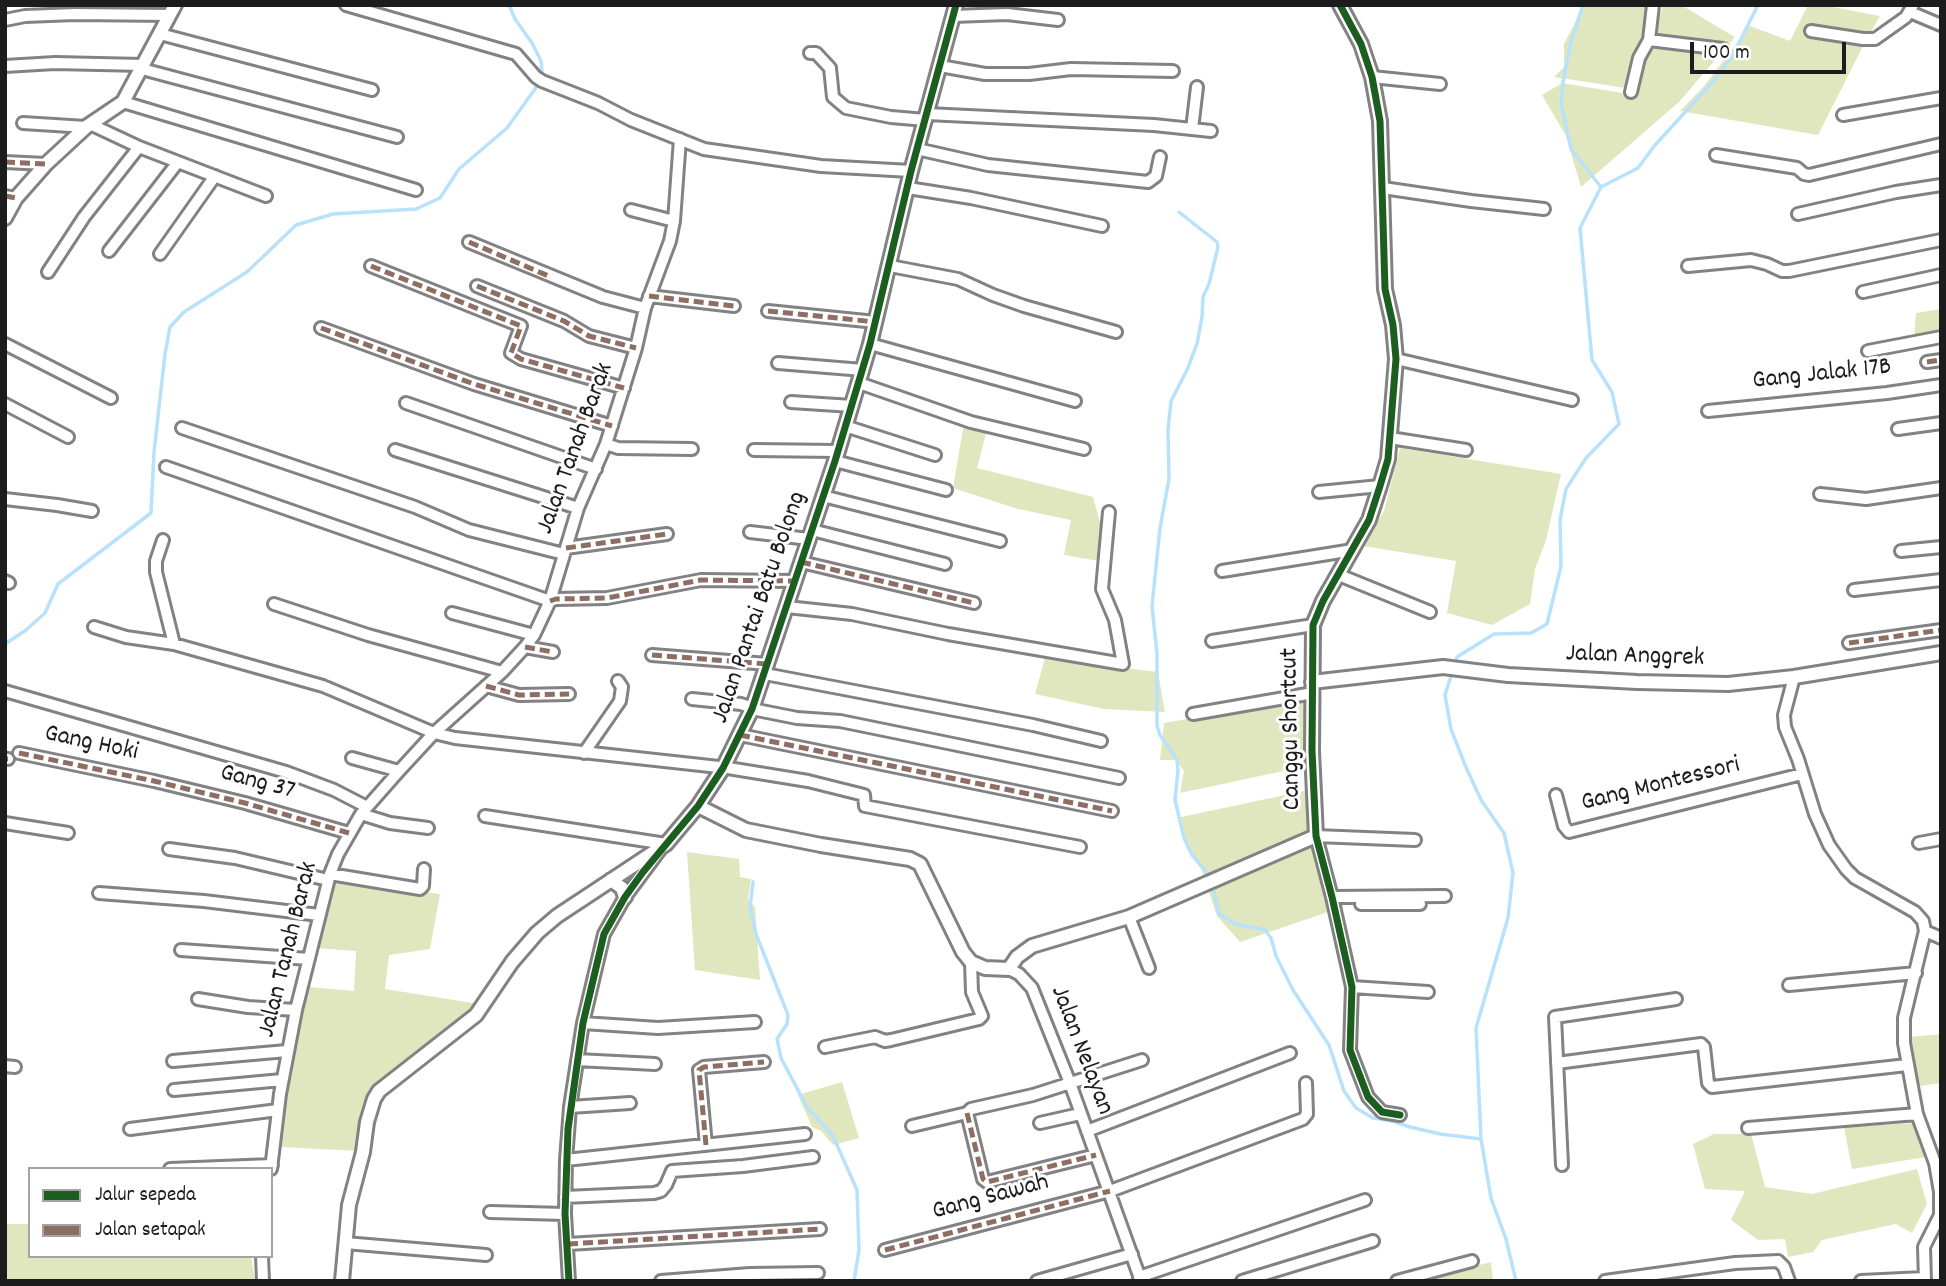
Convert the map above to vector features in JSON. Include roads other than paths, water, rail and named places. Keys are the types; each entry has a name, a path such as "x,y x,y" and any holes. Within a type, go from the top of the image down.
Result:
{"street":[{"path":"346,5 516,54 539,79 704,149 821,166 911,171"},
{"name":"Canggu Shortcut","path":"1340,5 1362,44 1372,77 1380,121 1385,289 1393,325 1396,359 1388,459 1380,486 1369,520 1323,601 1313,625 1312,751 1316,836 1352,987 1350,1050 1368,1097 1382,1112 1400,1115"},
{"path":"1631,92 1639,58 1649,40 1653,5"},
{"path":"1811,31 1875,39 1892,29 1911,9 1941,25"},
{"path":"5,20 25,16 172,10 123,102 88,125 11,197 5,218"},
{"path":"954,10 1058,20"},
{"name":"Jalan Pantai Batu Bolong","path":"569,1281 565,1197 570,1107 583,1023 604,934 625,897 698,806 723,768 753,709 863,370 911,171 954,10"},
{"path":"160,34 372,90"},
{"path":"1649,40 1723,50"},
{"path":"810,53 817,53 830,68 833,97 846,108 891,117 1212,131"},
{"path":"5,66 55,63 143,67 397,136"},
{"path":"940,66 985,74 1029,74 1071,69 1173,71"},
{"path":"1372,77 1440,84"},
{"path":"1192,129 1197,88"},
{"path":"1843,115 1941,98"},
{"path":"123,102 416,190"},
{"path":"23,123 88,125 266,196"},
{"name":"Jalan Tanah Barak","path":"271,1167 287,1051 329,877 349,833 364,811 434,733 502,672 534,635 550,601 578,508 606,444 649,296 670,241 680,139"},
{"path":"1716,155 1797,168 1809,175 1941,144"},
{"path":"48,272 84,217 139,147"},
{"path":"918,149 988,165 1148,182 1156,176 1160,157"},
{"path":"5,162 46,164"},
{"path":"109,251 178,162"},
{"path":"160,254 215,176"},
{"path":"1798,214 1941,185"},
{"path":"908,188 971,198 1102,226"},
{"path":"1383,188 1544,209"},
{"path":"631,210 674,221"},
{"path":"1688,266 1751,260 1789,271 1941,240"},
{"path":"469,242 603,297 645,309"},
{"path":"371,266 521,326 511,353 521,359 624,388"},
{"path":"890,266 958,279 1024,306 1116,332"},
{"path":"1863,292 1941,275"},
{"path":"477,286 564,321 589,336 636,348"},
{"path":"649,296 734,306"},
{"path":"768,311 876,322"},
{"path":"321,328 474,384 612,426"},
{"path":"1868,351 1941,337"},
{"path":"5,344 111,398"},
{"path":"870,344 1076,401"},
{"path":"1396,359 1572,400"},
{"path":"1927,362 1941,359"},
{"path":"778,363 863,370"},
{"path":"859,383 971,422 1084,449"},
{"name":"Gang Jalak 17B","path":"1708,411 1941,385"},
{"path":"791,402 852,406"},
{"path":"406,403 596,469"},
{"path":"5,404 68,438"},
{"path":"1898,429 1941,423"},
{"path":"845,426 935,456"},
{"path":"182,428 415,508 469,530 565,551 667,534"},
{"path":"1390,438 1466,450"},
{"path":"606,444 618,448 692,449"},
{"path":"395,450 578,508"},
{"path":"754,450 836,456 946,489"},
{"path":"166,467 550,601 607,598 701,580 795,581"},
{"path":"1319,492 1380,486"},
{"path":"1820,494 1880,499 1941,488"},
{"path":"823,496 1000,541"},
{"path":"5,499 92,511"},
{"path":"787,607 852,614 1123,664 1115,620 1102,589 1110,512"},
{"path":"750,532 811,534 945,564"},
{"path":"163,540 156,561 156,572 174,644"},
{"path":"1900,551 1941,547"},
{"path":"1222,571 1353,550"},
{"path":"802,562 974,603"},
{"path":"1339,575 1430,612"},
{"path":"1854,590 1941,580"},
{"path":"274,604 368,635 502,672"},
{"path":"452,613 534,635"},
{"path":"1212,641 1313,625"},
{"path":"94,628 126,637 174,644 323,686 434,733 469,740 723,768 808,781 864,795 865,806 1080,847"},
{"path":"1849,643 1941,630"},
{"path":"525,646 553,652"},
{"name":"Jalan Anggrek","path":"1312,688 1444,667 1474,672 1637,682 1728,684 1794,677 1941,653"},
{"path":"652,655 767,669 1101,741"},
{"path":"1794,677 1784,715 1785,727 1815,814 1829,845 1855,878 1915,912 1923,921 1925,931 1905,1018 1904,1043 1917,1114 1935,1163 1940,1192 1940,1215 1924,1247 1925,1279 1861,1281"},
{"path":"584,752 620,701 622,687 618,681"},
{"path":"486,686 519,695 569,694"},
{"path":"1193,714 1312,688"},
{"path":"5,691 286,772 334,790 364,811 390,824 428,828"},
{"path":"692,699 741,704 797,718 840,721 1119,778"},
{"path":"740,734 1112,811"},
{"name":"Gang Hoki","path":"19,753 153,781"},
{"path":"352,758 399,771"},
{"name":"Gang Montessori","path":"1556,795 1563,826 1569,832 1802,774"},
{"name":"Gang 37","path":"153,781 349,833"},
{"path":"698,806 746,830 910,859 920,864 939,899 954,936 971,962 972,992 982,1016 979,1019 891,1040 875,1037 825,1047"},
{"path":"485,816 663,847"},
{"path":"5,823 68,833"},
{"path":"1316,836 1415,840"},
{"name":"Canggu Shortcut","path":"1009,969 1017,957 1032,946 1129,917 1316,836"},
{"path":"1919,843 1941,839"},
{"path":"342,1281 349,1205 363,1152 367,1122 379,1091 476,1015 512,962 537,933 557,916 663,847"},
{"path":"169,849 235,858 329,877 420,889 423,886 424,869"},
{"path":"611,880 622,888 625,897"},
{"path":"99,893 204,901 319,915"},
{"path":"1333,900 1445,896"},
{"path":"1333,900 1420,904"},
{"path":"1129,917 1149,968"},
{"path":"1925,931 1941,937"},
{"path":"181,950 309,959"},
{"path":"971,962 985,968 1009,969"},
{"name":"Jalan Nelayan","path":"1009,969 1019,974 1032,988 1070,1083 1140,1279"},
{"path":"1789,985 1916,973"},
{"path":"1352,987 1428,992"},
{"path":"198,999 248,1007 296,1010"},
{"path":"1562,1165 1555,1017 1676,999"},
{"path":"583,1023 659,1028 755,1022"},
{"path":"1557,1063 1701,1044 1704,1047 1708,1083 1712,1087 1907,1065"},
{"path":"173,1061 287,1051"},
{"path":"1087,1131 1290,1053"},
{"path":"577,1060 655,1064"},
{"path":"912,1126 1033,1095 1143,1060"},
{"path":"706,1145 699,1070 764,1062"},
{"path":"174,1090 282,1080"},
{"name":"Gang Sawah","path":"885,1250 1110,1191 1303,1119 1307,1114 1306,1083"},
{"path":"570,1107 630,1103"},
{"path":"130,1129 278,1110"},
{"path":"967,1113 986,1182 1024,1175 1096,1155"},
{"path":"1040,1123 1080,1114"},
{"path":"1748,1128 1917,1114"},
{"path":"566,1160 805,1134"},
{"path":"565,1197 654,1194 666,1185 671,1171 813,1157"},
{"path":"1140,1279 1366,1200"},
{"path":"490,1212 565,1214"},
{"path":"568,1244 820,1229"},
{"path":"1242,1281 1373,1241"},
{"path":"345,1243 486,1255"},
{"path":"1037,1281 1132,1254"},
{"path":"262,1258 263,1281"},
{"path":"1397,1281 1472,1261"},
{"path":"1605,1281 1735,1263 1778,1261 1784,1267 1789,1281"},
{"path":"661,1281 750,1274 817,1273"}],"waterway":[{"path":"5,644 45,613 58,584 151,513 154,452 165,354 170,327 184,312 247,272 296,225 333,214 416,209 440,198 459,169 507,128 535,89 542,71 541,61 509,5"},
{"path":"1583,5 1571,42 1561,103 1571,149 1601,187"},
{"path":"1516,1281 1506,1239 1491,1198 1481,1139 1476,1028 1508,918 1513,873 1504,833 1481,800 1451,729 1445,695 1457,657 1494,634 1531,633 1547,624 1561,566 1560,520 1566,489 1586,458 1619,424 1612,392 1592,360 1580,228 1601,187 1638,168 1655,145 1711,84 1733,55 1758,5"},
{"path":"1179,212 1217,242 1218,247 1203,297 1197,344 1171,401 1168,430 1169,479 1160,528 1152,606 1157,654 1157,726 1177,760 1175,800 1184,838 1192,855 1211,878 1219,914 1236,924 1265,930 1271,938 1276,956 1293,990 1329,1045 1344,1091 1356,1108 1373,1118 1440,1134 1481,1139"},
{"path":"753,882 750,907 756,934 788,1015 787,1024 777,1039 781,1058 807,1107 833,1136 857,1190 859,1250 854,1281"}]}
